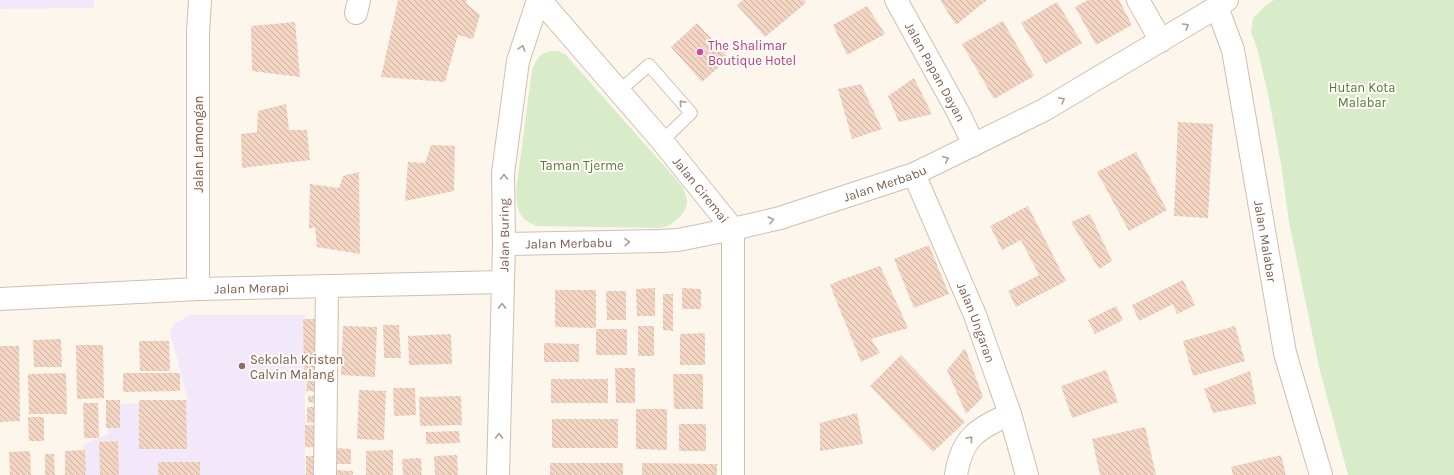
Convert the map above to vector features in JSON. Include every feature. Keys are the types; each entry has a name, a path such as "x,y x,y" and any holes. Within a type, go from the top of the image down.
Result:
{"street":[{"name":"Jalan Lamongan","path":"198,289 198,32 200,0"},
{"name":"Jalan Ciremai","path":"539,0 662,141 733,230 733,475"},
{"name":"Jalan Buring","path":"498,475 504,244 504,173 518,62 539,0"},
{"name":"Jalan Papan Dayan","path":"896,0 958,112 974,145"},
{"path":"1138,0 1161,41"},
{"name":"Jalan Merbabu","path":"504,244 678,240 733,230 780,218 914,174 1044,110 1222,4"},
{"name":"Jalan Malabar","path":"1222,4 1233,50 1286,353 1321,475"},
{"name":"Jalan Ungaran","path":"914,174 975,315 1010,414 1027,475"},
{"name":"Jalan Merapi","path":"0,299 198,289 503,282"},
{"path":"325,475 327,286"},
{"path":"956,475 962,449 971,437 984,426 1010,414"}],"lane":[{"path":"619,91 649,65 690,113 662,141"}],"shaded area":[{"path":"0,0 94,0 94,8 0,9"},
{"name":"Sekolah Kristen Calvin Malang","path":"190,315 305,315 305,475 86,475 83,445 108,434 108,405 188,400 170,332 174,324"}],"green space":[{"name":"Hutan Kota Malabar","path":"1274,0 1454,0 1454,475 1348,475 1320,371 1289,222 1281,164 1268,94 1257,48 1251,32 1253,18 1265,6"},
{"name":"Taman Tjerme","path":"551,51 559,51 566,55 682,186 687,202 686,207 678,219 674,222 661,228 537,226 522,217 518,209 516,191 532,70 541,55"}],"building":[{"path":"398,0 467,0 466,3 480,15 473,39 458,35 445,82 381,77"},
{"path":"743,0 804,0 806,3 765,37 737,5"},
{"path":"940,0 987,0 956,25"},
{"path":"1088,0 1119,0 1132,25 1096,45 1075,7"},
{"path":"1057,2 1082,43 1046,64 1021,23"},
{"path":"867,6 885,34 847,55 833,25"},
{"path":"1003,21 1034,76 994,99 962,44"},
{"path":"295,22 300,77 252,71 251,26"},
{"name":"The Shalimar Boutique Hotel","path":"697,23 729,58 702,82 671,47"},
{"path":"914,78 932,114 899,122 888,96"},
{"path":"861,84 882,129 852,139 838,89"},
{"path":"286,104 289,130 307,130 310,160 242,168 241,134 257,132 258,111"},
{"path":"1178,122 1213,124 1208,218 1174,216"},
{"path":"431,145 455,146 454,191 405,201 408,162 425,163"},
{"path":"1136,152 1167,210 1129,231 1097,172"},
{"path":"359,172 360,254 317,247 315,227 309,229 310,184 339,188 343,176"},
{"path":"1028,206 1066,281 1016,307 1008,291 1039,275 1021,240 1002,250 990,226"},
{"path":"1090,214 1112,261 1099,269 1071,222"},
{"path":"929,245 949,294 914,308 894,259"},
{"path":"880,266 908,328 871,339 880,353 861,362 830,285"},
{"path":"1183,280 1195,305 1177,314 1173,304 1139,321 1132,305"},
{"path":"655,288 655,316 637,316 636,289"},
{"path":"682,288 701,289 701,309 682,309"},
{"path":"555,290 596,290 596,328 555,327"},
{"path":"606,291 626,291 626,320 607,320"},
{"path":"663,294 673,294 673,331 663,330"},
{"path":"1116,306 1123,320 1095,334 1088,320"},
{"path":"303,319 323,319 324,372 304,372"},
{"path":"383,325 399,325 401,358 384,358"},
{"path":"343,326 377,327 375,377 341,375"},
{"path":"638,326 654,326 654,356 638,356"},
{"path":"1235,326 1245,361 1193,376 1183,341"},
{"path":"596,329 627,329 627,355 596,355"},
{"path":"705,333 705,365 680,365 680,334"},
{"path":"451,334 452,364 409,365 408,336"},
{"path":"61,339 62,367 34,367 33,340"},
{"path":"139,341 169,341 170,371 140,371"},
{"path":"544,343 579,344 579,362 544,362"},
{"path":"76,345 103,345 104,398 77,399"},
{"path":"0,346 19,346 20,421 0,422"},
{"path":"965,348 983,397 966,414 947,370"},
{"path":"901,355 965,422 933,452 870,386"},
{"path":"615,368 635,368 635,403 616,403"},
{"path":"1106,370 1118,402 1072,418 1061,386"},
{"path":"1250,371 1256,404 1213,413 1204,389"},
{"path":"66,373 67,414 29,414 28,374"},
{"path":"123,373 180,373 180,391 123,392"},
{"path":"673,374 703,374 703,409 674,409"},
{"path":"307,379 323,380 322,392 306,391"},
{"path":"551,379 608,379 608,403 551,403"},
{"path":"393,388 415,388 416,415 394,416"},
{"path":"359,390 386,391 384,440 357,439"},
{"path":"308,396 320,396 320,403 308,402"},
{"path":"461,396 462,425 420,426 419,397"},
{"path":"106,400 120,400 120,428 106,428"},
{"path":"139,400 186,400 187,449 139,449"},
{"path":"83,403 98,403 99,438 84,438"},
{"path":"307,407 316,407 315,423 307,422"},
{"path":"636,409 667,409 667,450 636,449"},
{"path":"857,413 863,444 820,451 820,423"},
{"path":"28,417 44,417 44,441 29,441"},
{"path":"552,419 618,419 618,448 552,448"},
{"path":"679,424 706,424 706,451 679,451"},
{"path":"305,425 320,426 320,447 305,447"},
{"path":"1145,427 1156,475 1100,475 1092,439"},
{"path":"459,431 460,443 426,444 426,432"},
{"path":"118,441 119,475 100,475 99,442"},
{"path":"334,448 351,449 351,464 333,464"},
{"path":"85,450 86,475 65,475 65,451"},
{"path":"393,450 393,475 366,475 366,451"},
{"path":"30,451 31,475 10,475 9,452"},
{"path":"45,454 54,454 55,475 45,475"},
{"path":"457,455 458,475 435,475 434,456"},
{"path":"1281,455 1286,475 1233,475 1231,467"},
{"path":"306,456 320,456 320,475 306,475"},
{"path":"421,458 422,475 403,475 402,459"},
{"path":"158,462 200,462 200,475 158,475"},
{"path":"550,463 623,463 623,475 550,475"},
{"path":"642,463 717,464 717,475 642,475"},
{"path":"336,470 353,471 353,475 336,475"}],"place":[{"name":"The Shalimar Boutique Hotel","path":"700,52"},
{"name":"Sekolah Kristen Calvin Malang","path":"242,366"}]}
